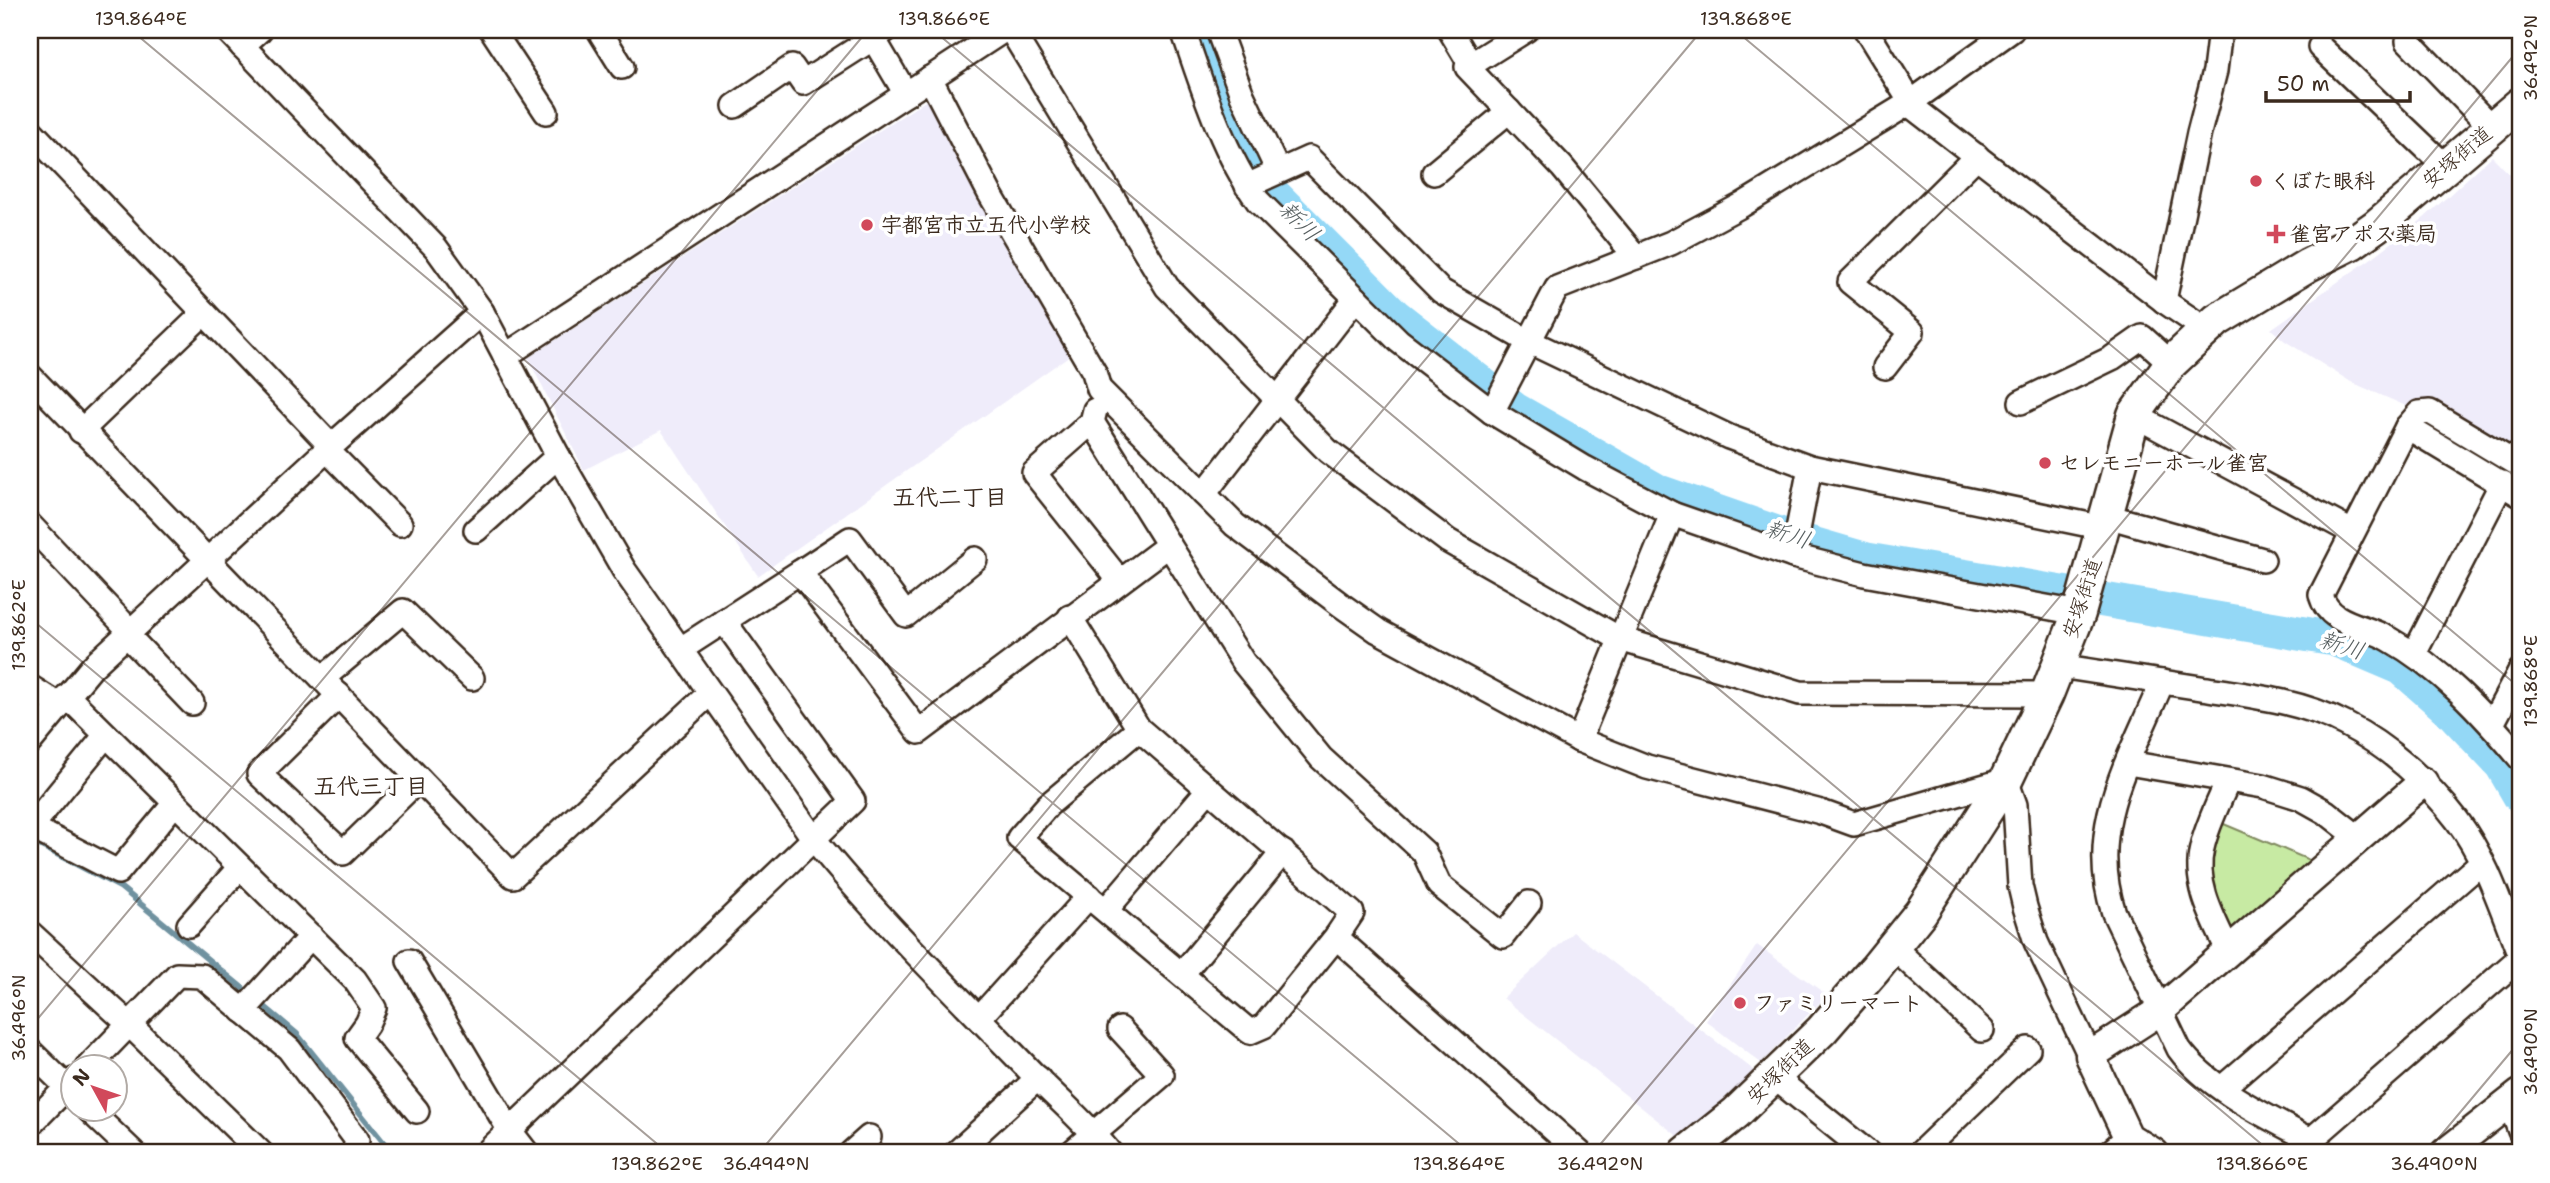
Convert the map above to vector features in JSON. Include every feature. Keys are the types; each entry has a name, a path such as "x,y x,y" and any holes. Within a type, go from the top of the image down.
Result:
{"main road":[{"name":"安塚街道","path":"1686,1153 1736,1113 1822,1030 1921,912 2006,780 2053,680 2082,601 2134,415 2171,363 2205,329 2235,308 2352,243 2376,226 2520,104"}],"street":[{"path":"260,30 235,38 436,247 482,312 558,456 624,570 814,839 845,877 1038,1078 1094,1132 1110,1153"},
{"path":"492,30 546,112"},
{"path":"599,30 622,67"},
{"path":"505,356 1004,30"},
{"path":"1011,30 1167,287 1328,451 1433,530 1620,639 1800,693 2053,680 2162,682 2249,695 2320,713 2344,723 2365,736 2423,782 2458,821 2482,862 2520,957 2311,1140 2222,1088 2187,1060 2179,1049 2108,893 2103,843 2107,816 2162,682"},
{"path":"1182,30 1205,97 1263,179"},
{"path":"1217,30 1242,95 1263,179 1258,201 1399,341 1497,401 1585,468 1672,514 1795,544 1864,575 2082,601"},
{"path":"1450,30 1471,65"},
{"path":"1526,30 1467,67 1562,167 1636,257"},
{"path":"1866,30 1915,109 2164,301 2205,329"},
{"path":"1497,401 1557,288 1671,243 1742,205 1911,102 2012,30"},
{"path":"2164,301 2199,133 2215,71 2220,30"},
{"path":"735,106 792,67 803,83 880,34 906,94"},
{"path":"2407,41 2493,128"},
{"path":"2320,47 2446,167"},
{"path":"930,78 990,194 1094,372 1099,389 1092,422 1034,473 1120,581"},
{"path":"1434,173 1508,111"},
{"path":"30,130 331,446 327,450"},
{"path":"1885,367 1912,332 1850,282 1977,156"},
{"path":"1263,179 1309,158 1441,291 1528,341 1729,437 1810,467 2106,522 2263,560"},
{"path":"1204,494 1356,298"},
{"path":"30,741 93,666 207,559 482,312"},
{"path":"81,431 204,313"},
{"path":"2021,402 2112,358 2142,337 2171,363"},
{"path":"30,376 513,876 710,693"},
{"path":"1099,389 1235,525 1378,631 1579,740 1647,767 1821,812 1854,824 2006,780 2015,805 2020,886 2036,942 2090,1056 2118,1145 2154,1153"},
{"path":"2520,466 2430,412 2419,413 2407,427 2320,595 2324,607 2336,618 2374,631 2414,654 2445,678 2492,724 2520,758"},
{"path":"2134,415 2353,532"},
{"path":"1092,422 1242,662 1321,758 1424,852 1439,885 1503,936 1529,903"},
{"path":"2407,427 2511,489 2414,654"},
{"path":"327,450 400,524"},
{"path":"476,530 558,456"},
{"path":"1795,544 1810,467"},
{"path":"1579,740 1672,514"},
{"path":"30,525 192,703"},
{"path":"681,649 850,539 906,615 975,559"},
{"path":"800,572 919,732 1169,545"},
{"path":"323,678 403,611 472,678"},
{"path":"1070,617 1139,729 1352,913 1336,937 1264,1026 1250,1032 1019,838 1048,805 1139,729"},
{"path":"486,1153 853,801 724,621"},
{"path":"2492,724 2520,671"},
{"path":"30,687 64,701 106,736 355,980 374,1008 357,1038 417,1111"},
{"path":"339,695 259,774 343,853 419,779"},
{"path":"106,736 31,827 118,872 175,803"},
{"path":"2128,763 2263,786 2301,798 2326,812 2359,838"},
{"path":"2228,781 2201,849 2200,876 2206,903 2229,952"},
{"path":"2090,1056 2161,1010 2423,782"},
{"path":"980,1017 1098,903 1209,789"},
{"path":"1182,974 1283,852"},
{"path":"2222,1088 2482,862"},
{"path":"189,925 240,867"},
{"path":"30,933 130,1025 261,1153"},
{"path":"243,1011 311,936"},
{"path":"1336,937 1580,1153"},
{"path":"1893,947 1982,1030"},
{"path":"409,961 510,1131 527,1153"},
{"path":"101,1054 177,975 202,976 289,1049 357,1140 354,1153"},
{"path":"1071,1153 1162,1075 1120,1029"},
{"path":"1920,1153 2028,1049"},
{"path":"30,1051 60,1077"},
{"path":"1774,1077 1868,1153"},
{"path":"956,1153 1038,1078"},
{"path":"30,1125 60,1097"},
{"path":"2445,1153 2515,1098 2520,1131"},
{"path":"104,1124 134,1153"},
{"path":"851,1153 869,1137"}],"shaded area":[{"name":"宇都宮市立五代小学校","path":"930,98 1073,353 758,576 661,430 584,470 528,358"},
{"path":"2492,156 2520,185 2520,194 2517,197 2520,200 2520,464 2428,403 2406,406 2351,382 2285,341 2271,329 2424,218"},
{"path":"1573,932 1755,1071 1680,1138 1503,998"},
{"path":"1757,945 1827,995 1761,1063 1706,1021"}],"green space":[{"path":"2219,822 2314,862 2239,931 2225,925 2216,898 2211,862"}],"waterway":[{"name":"新川","path":"1199,30 1240,133 1270,191 1395,316 1515,410 1659,492 1785,536 1867,560 2334,639 2402,668 2452,712 2502,765 2520,796"},
{"path":"30,840 120,887 251,995"},
{"path":"259,1002 297,1034 392,1153"}],"place":[{"name":"くぼた眼科","path":"2256,181"},
{"name":"宇都宮市立五代小学校","path":"867,225"},
{"name":"雀宮アポス薬局","path":"2276,234"},
{"name":"セレモニーホール雀宮","path":"2045,463"},
{"name":"ファミリーマート","path":"1740,1003"}],"district":[{"name":"五代二丁目","path":"950,497"},
{"name":"五代三丁目","path":"371,786"}]}
